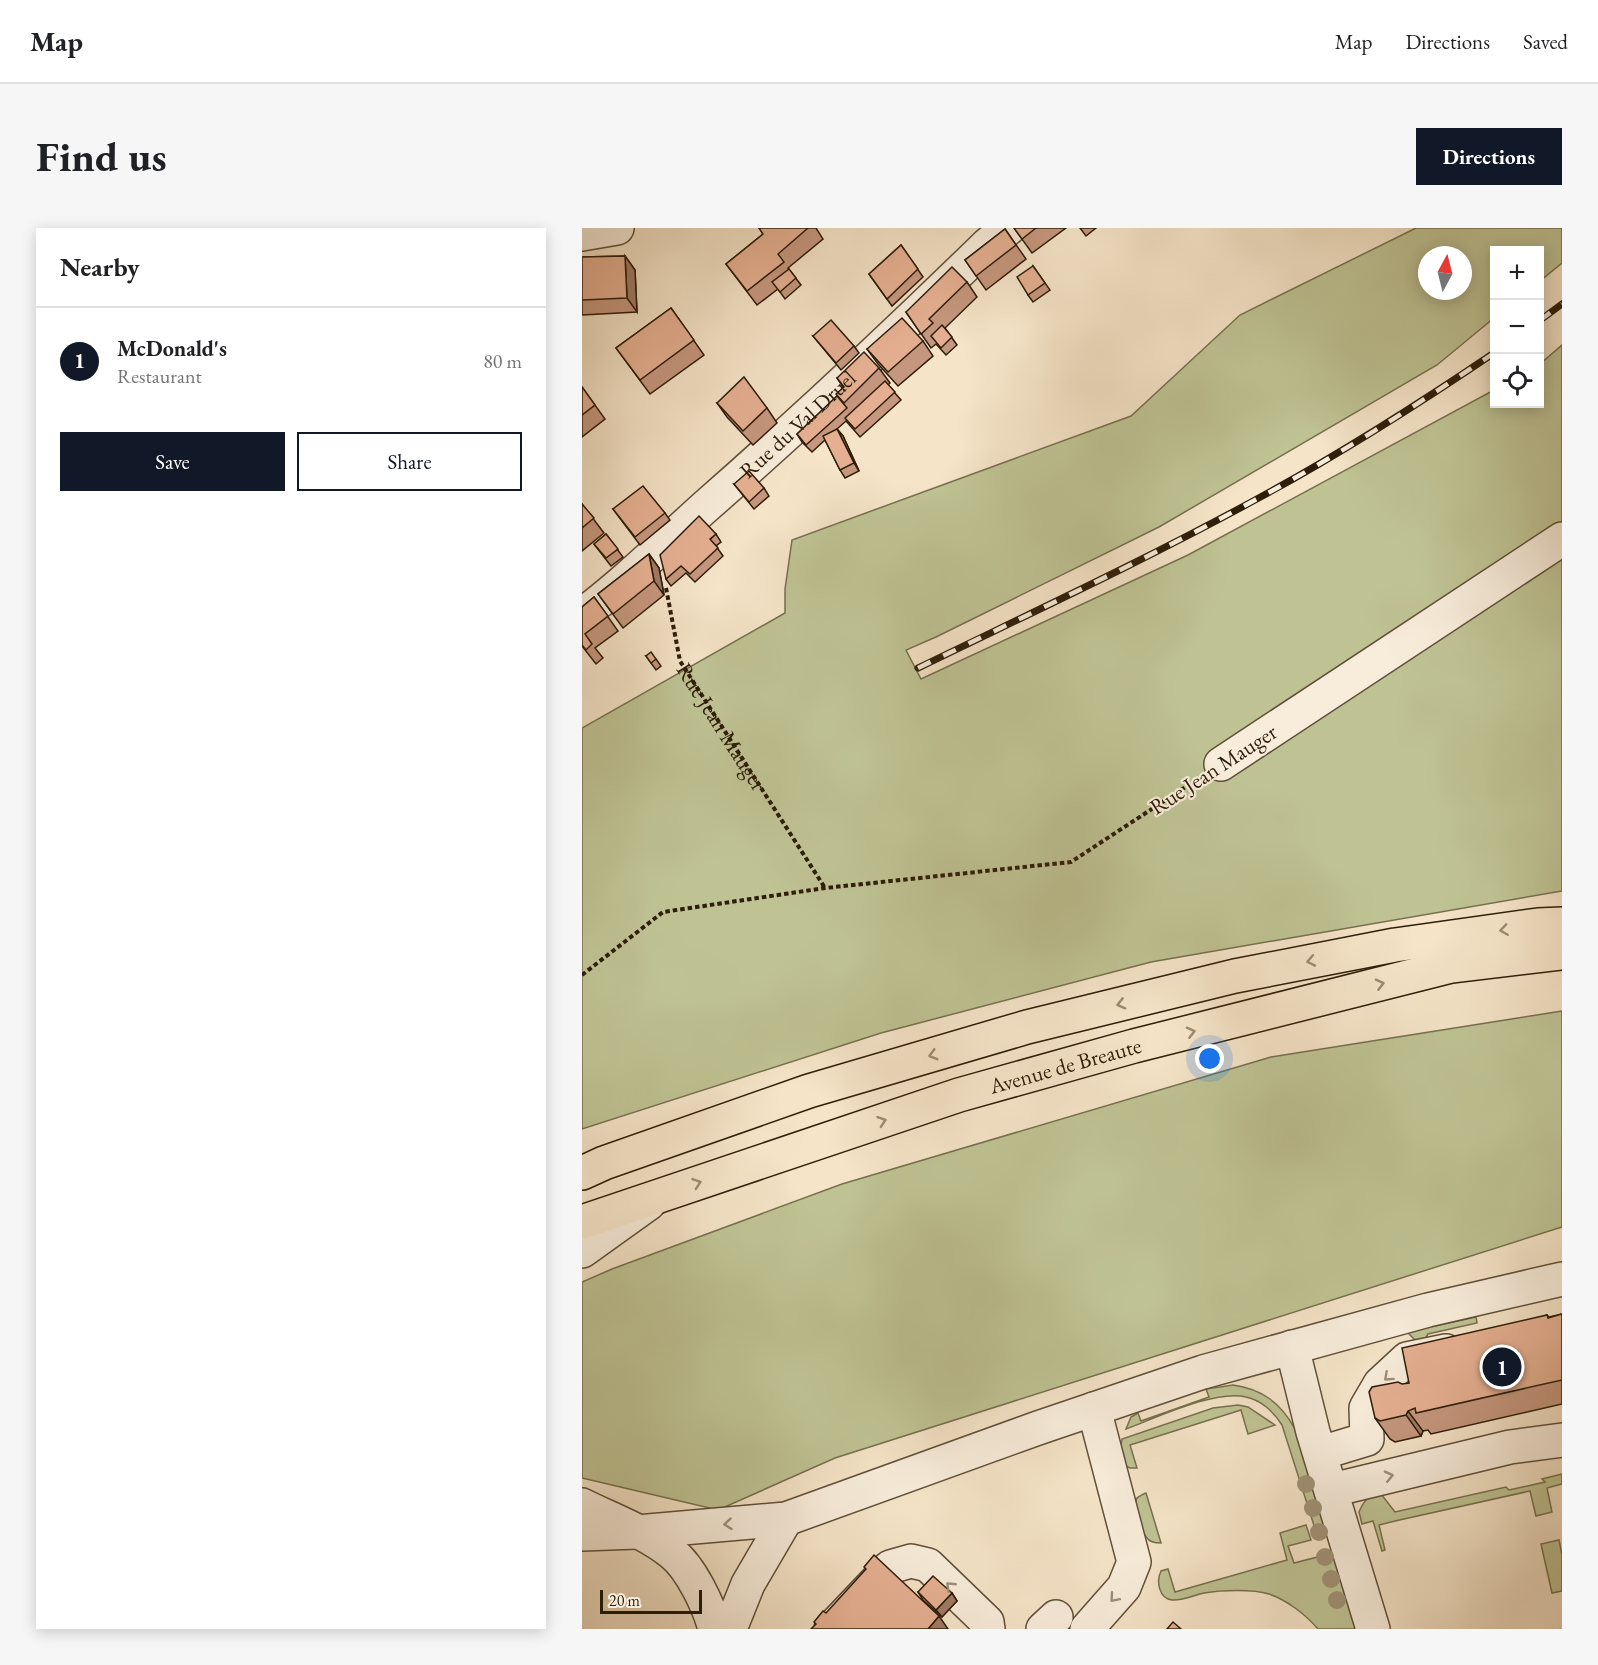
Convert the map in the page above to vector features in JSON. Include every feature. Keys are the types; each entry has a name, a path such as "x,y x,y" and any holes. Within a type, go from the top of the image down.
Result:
{"main road":[{"name":"Avenue de Breaute","path":"582,1173 604,1163 809,1091 1027,1027 1235,976 1360,951 1516,928 1562,924"},
{"name":"Avenue de Breaute","path":"582,1222 959,1095 1134,1046 1451,966 1562,953"}],"street":[{"path":"582,234 617,228"},
{"name":"Rue du Val Druel","path":"582,615 615,590 658,549 788,435 988,244 1009,228"},
{"name":"Rue Jean Mauger","path":"1221,764 1562,539"},
{"path":"582,1251 659,1196"},
{"path":"582,1534 637,1532 786,1519 1203,1372 1428,1310 1562,1279"},
{"path":"1321,1454 1367,1440 1366,1408 1380,1384 1407,1359 1473,1344"},
{"path":"1292,1347 1314,1432 1373,1629"},
{"path":"1087,1629 1124,1587 1134,1562 1095,1410"},
{"path":"1510,1447 1555,1419 1562,1418"},
{"path":"1332,1490 1510,1447 1562,1440"},
{"path":"582,1505 637,1532 673,1554 692,1578 715,1629"},
{"path":"730,1629 748,1584 786,1519"},
{"path":"831,1629 890,1567 911,1561 928,1565 987,1622 988,1629"}],"path":[{"name":"Rue Jean Mauger","path":"658,549 680,661 825,888"},
{"name":"Rue Jean Mauger","path":"582,975 663,912 825,888 1071,862 1221,764"}],"green space":[{"path":"1416,228 1562,228 1562,263 1544,278 1544,246 1490,246 1490,321 1437,365 1159,527 906,650 921,679 1188,555 1490,392 1490,408 1544,408 1544,361 1562,345 1562,891 1151,962 881,1033 582,1129 582,728 785,613 785,589 792,540 1131,416 1240,315"},
{"path":"1562,1011 1562,1227 835,1458 718,1510 582,1478 582,1282 842,1184 1271,1057"},
{"path":"1476,1317 1477,1323 1428,1334 1421,1346 1407,1332"},
{"path":"1233,1385 1262,1394 1277,1405 1290,1420 1295,1429 1327,1535 1318,1538 1282,1425 1271,1411 1257,1401 1246,1397 1219,1397 1186,1406 1126,1429 1131,1417 1138,1413 1141,1421 1209,1397 1206,1389"},
{"path":"1238,1405 1248,1407 1275,1425 1248,1434 1241,1410 1130,1445 1137,1468 1123,1465 1120,1449 1122,1439 1213,1408"},
{"path":"1562,1474 1562,1484 1547,1488 1552,1512 1536,1516 1530,1491 1395,1521 1379,1525 1385,1550 1382,1551 1373,1521 1362,1524 1359,1512 1367,1499 1381,1494 1395,1512 1506,1487 1509,1490 1545,1482 1542,1479"},
{"path":"1146,1493 1161,1543 1149,1540 1138,1519 1137,1498"},
{"path":"1306,1525 1311,1540 1288,1546 1294,1563 1333,1553 1357,1629 1318,1629 1289,1604 1262,1592 1219,1591 1176,1600 1168,1599 1161,1593 1159,1584 1161,1571 1168,1569 1175,1592 1287,1560 1280,1533"},
{"path":"1559,1540 1562,1555 1562,1591 1552,1593 1541,1544"}],"building":[{"path":"759,228 808,228 778,254 784,262 747,291 726,264 763,234"},
{"path":"1014,228 1036,228 1022,239"},
{"path":"1005,229 1016,245 976,276 965,260"},
{"path":"901,245 918,269 887,299 869,274"},
{"path":"625,256 627,298 582,300 582,257"},
{"path":"1033,266 1045,283 1028,295 1017,277"},
{"path":"952,267 967,282 929,319 933,323 921,334 906,312"},
{"path":"789,269 796,278 780,292 772,282"},
{"path":"671,308 694,340 640,380 616,348"},
{"path":"902,318 923,341 888,372 867,349"},
{"path":"831,320 854,346 836,363 813,336"},
{"path":"942,325 952,337 941,348 931,336"},
{"path":"864,352 879,368 844,403 836,394 844,387 837,378"},
{"path":"744,377 767,408 743,431 717,403"},
{"path":"885,381 895,392 855,429 845,418"},
{"path":"582,387 595,405 582,415"},
{"path":"837,396 847,408 806,445 797,434"},
{"path":"837,429 854,463 840,470 823,436"},
{"path":"749,471 764,488 749,502 734,484"},
{"path":"643,486 665,513 635,537 613,509"},
{"path":"582,504 594,518 582,528"},
{"path":"699,516 716,534 710,539 718,548 690,574 681,566 666,579 660,555"},
{"path":"606,534 618,549 606,558 594,544"},
{"path":"649,554 654,581 613,614 598,594"},
{"path":"594,597 608,616 585,634 592,644 586,650 582,645 582,607"},
{"path":"651,652 656,659 651,663 646,656"},
{"path":"1562,1314 1562,1380 1416,1413 1415,1408 1408,1411 1406,1415 1380,1421 1375,1418 1369,1392 1372,1387 1398,1382 1409,1383 1402,1348 1547,1315 1548,1318"},
{"path":"874,1555 939,1616 928,1629 811,1629 823,1611 826,1613 866,1569 864,1567"},
{"path":"933,1576 952,1593 936,1610 918,1592"},
{"path":"1173,1622 1181,1629 1167,1629"}],"railway":[{"path":"1544,317 1562,304"},
{"path":"918,668 1130,565 1255,500 1376,430 1493,354"}],"place":[{"name":"McDonald's","path":"1502,1367"}]}
